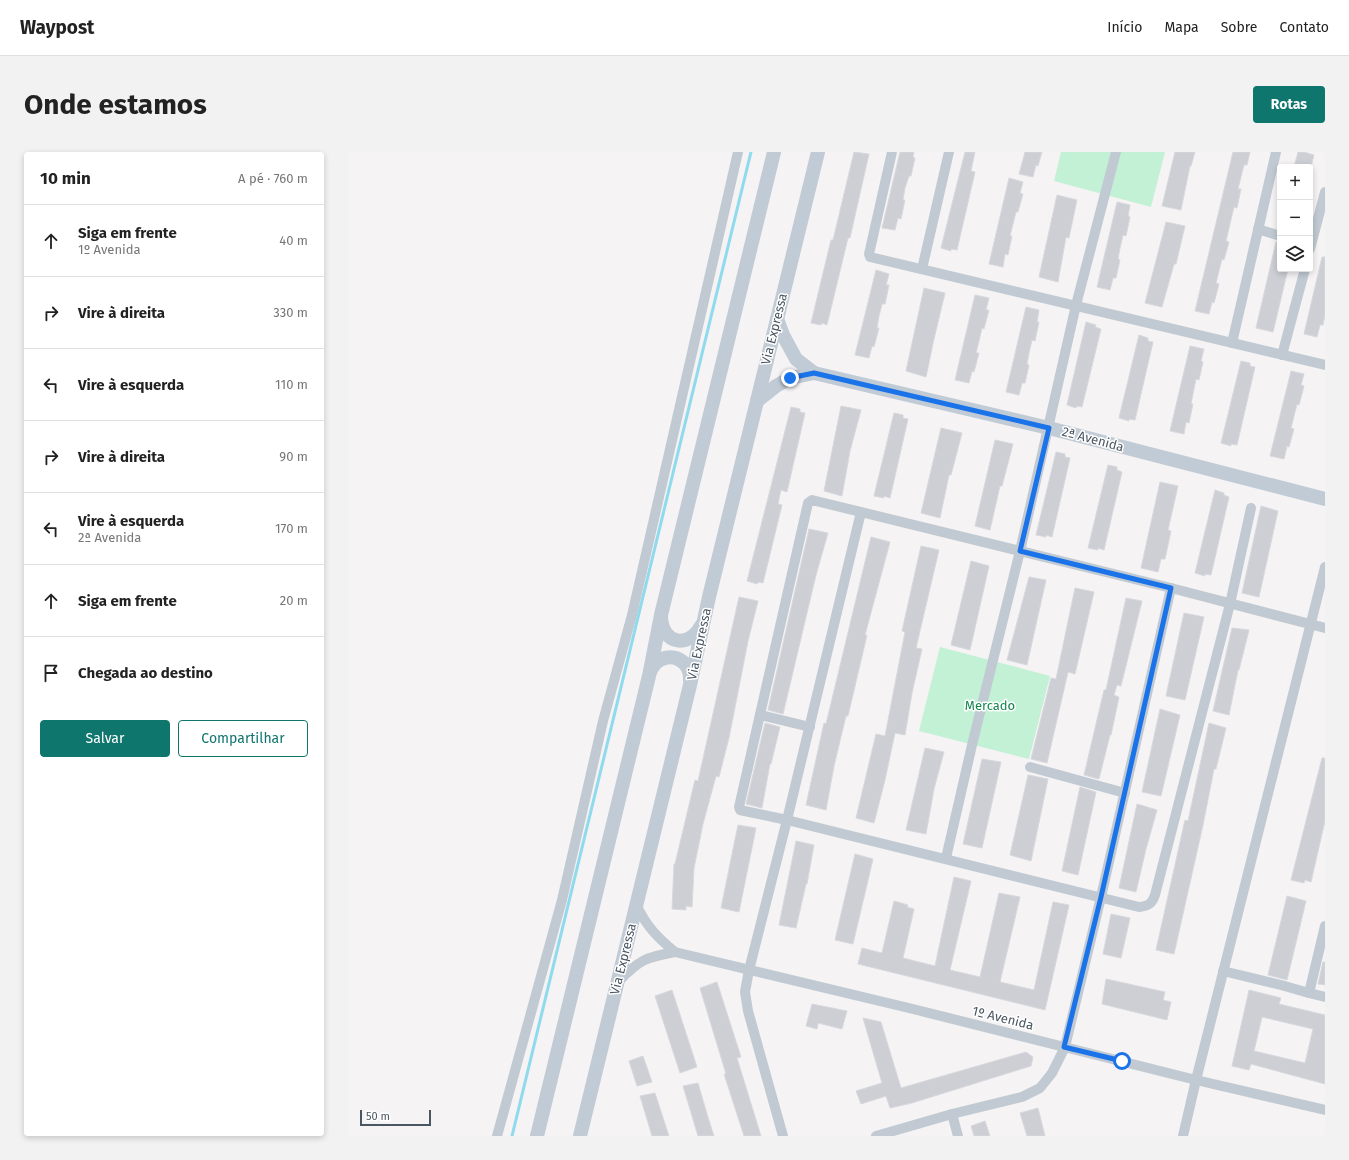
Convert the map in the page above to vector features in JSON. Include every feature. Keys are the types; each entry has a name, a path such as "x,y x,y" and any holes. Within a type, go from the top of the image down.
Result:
{"main road":[{"path":"537,1136 649,676 661,615 774,152"},
{"name":"Via Expressa","path":"580,1136 690,685 702,624 818,152"},
{"path":"777,319 783,335 796,359 814,373"},
{"path":"757,401 776,386 790,378 814,373"},
{"name":"2ª Avenida","path":"814,373 1049,428 1325,499"},
{"path":"661,615 662,625 665,632 672,639 679,641 692,638 699,631 702,624"},
{"path":"649,676 653,666 657,662 673,657 679,659 686,666 690,675 690,685"}],"street":[{"path":"498,1136 562,900 603,721 632,615 738,152"},
{"path":"892,152 870,257 1325,365"},
{"path":"922,269 949,152"},
{"path":"946,858 1049,428 1076,305 1116,152"},
{"path":"1232,343 1276,152"},
{"path":"1313,236 1324,198"},
{"path":"1258,229 1277,235"},
{"path":"1282,355 1304,272"},
{"path":"1251,508 1230,604 1153,902 1147,906 1139,907 946,858 788,820 742,811 738,807 808,503 812,500 1171,588 1230,604 1325,628"},
{"path":"783,1136 748,1011 745,992 749,970 788,820 861,512"},
{"path":"1183,1136 1325,567"},
{"path":"876,1136 952,1114 1022,1097 1040,1088 1052,1073 1064,1047 1101,897 1171,588"},
{"path":"760,715 810,727"},
{"path":"1030,768 1125,793"},
{"path":"636,904 648,927 660,940 675,952"},
{"path":"1309,994 1325,926"},
{"path":"618,982 633,966 646,959 675,952"},
{"name":"1º Avenida","path":"675,952 913,1009 1196,1080 1325,1110"},
{"path":"1223,971 1281,984 1309,994 1325,997"},
{"path":"952,1114 958,1136"}],"green space":[{"path":"1061,152 1165,152 1151,207 1054,181"},
{"name":"Mercado","path":"940,647 1050,676 1029,759 919,731"}],"building":[{"path":"854,152 869,154 850,238 848,238 827,325 822,323 821,325 811,323 831,240 833,240"},
{"path":"900,152 914,152 913,157 915,158 911,176 909,176 905,188 903,200 905,200 901,219 898,218 895,230 882,228"},
{"path":"965,152 975,152 971,171 975,172 957,250 951,249 951,251 941,248"},
{"path":"1025,152 1042,152 1038,166 1036,165 1033,177 1019,174"},
{"path":"1175,152 1195,152 1190,166 1181,210 1162,206"},
{"path":"1233,152 1250,152 1247,165 1244,165 1238,189 1241,189 1237,208 1234,207 1226,241 1229,242 1224,260 1222,259 1216,283 1219,284 1214,303 1212,302 1209,314 1195,311"},
{"path":"1298,152 1314,155 1312,164 1295,164"},
{"path":"1009,178 1023,182 1020,193 1023,194 1018,212 1016,212 1010,236 1012,236 1008,255 1005,254 1003,267 989,264"},
{"path":"1057,195 1077,200 1069,238 1066,237 1058,282 1039,277"},
{"path":"1117,202 1130,205 1128,216 1130,217 1126,236 1123,235 1120,248 1118,259 1120,260 1116,278 1113,278 1110,290 1097,287"},
{"path":"1166,222 1185,226 1176,264 1174,264 1162,307 1145,303"},
{"path":"1277,242 1277,272 1287,272 1273,332 1256,328"},
{"path":"1322,257 1325,257 1325,315 1323,325 1320,325 1317,337 1304,334"},
{"path":"876,270 889,274 886,285 889,285 885,304 882,304 879,316 877,328 879,328 874,347 872,346 869,358 855,355"},
{"path":"924,288 945,293 926,377 906,371"},
{"path":"975,295 989,298 986,310 989,310 984,329 982,328 976,353 979,353 974,372 972,371 969,383 955,380"},
{"path":"1026,307 1039,310 1037,322 1039,322 1035,341 1032,340 1029,353 1027,364 1029,365 1025,383 1022,383 1019,395 1006,392"},
{"path":"1086,322 1096,325 1095,327 1101,329 1082,407 1077,406 1076,408 1067,405"},
{"path":"1139,335 1148,338 1148,341 1153,342 1135,420 1129,419 1129,421 1119,418"},
{"path":"1190,346 1204,349 1199,380 1196,379 1189,423 1186,422 1184,434 1170,431"},
{"path":"1241,361 1250,363 1250,366 1255,367 1237,445 1231,444 1231,446 1221,443"},
{"path":"1291,371 1304,374 1301,385 1304,386 1299,405 1297,404 1291,428 1294,429 1289,447 1287,446 1284,459 1270,456"},
{"path":"841,406 861,410 850,451 842,496 824,491"},
{"path":"791,407 800,409 800,412 805,413 787,492 781,490 778,504 782,505 763,583 758,582 757,584 747,581"},
{"path":"894,413 903,415 903,418 908,419 890,498 884,496 884,498 874,496"},
{"path":"941,428 962,433 951,475 949,475 940,518 921,513"},
{"path":"995,440 1013,444 1002,486 1000,486 990,530 975,526"},
{"path":"1056,452 1065,454 1065,457 1070,458 1052,537 1046,535 1046,537 1036,535"},
{"path":"1108,465 1117,467 1117,470 1122,472 1104,550 1098,548 1098,550 1088,548"},
{"path":"1160,482 1178,486 1168,530 1171,531 1165,559 1161,559 1158,572 1141,568"},
{"path":"1215,490 1224,493 1224,495 1229,497 1211,575 1205,574 1205,576 1195,573"},
{"path":"1261,506 1278,511 1259,597 1242,593"},
{"path":"809,529 828,533 816,575 783,714 768,710"},
{"path":"871,537 890,542 865,635 867,635 848,716 846,716 834,766 826,810 806,805 824,723 826,724"},
{"path":"921,546 939,550 916,648 922,649 912,693 905,735 895,733 874,823 856,818 876,734 885,736 905,632 902,631"},
{"path":"971,561 989,566 970,650 951,645"},
{"path":"1029,577 1046,580 1027,665 1007,660"},
{"path":"1075,588 1094,592 1075,674 1068,672 1047,763 1031,759 1051,678 1056,679"},
{"path":"739,597 758,601 748,641 729,738 719,777 716,776 703,824 694,868 692,907 686,906 686,910 672,909 674,864 695,780 698,781"},
{"path":"1126,598 1142,601 1121,686 1117,685 1114,695 1119,697 1111,735 1099,779 1084,775 1104,690 1106,690"},
{"path":"1184,613 1204,617 1185,700 1166,696"},
{"path":"1232,628 1249,630 1238,670 1229,715 1213,711"},
{"path":"1160,709 1180,715 1161,796 1142,792"},
{"path":"765,723 780,727 770,764 762,808 746,804"},
{"path":"1209,723 1226,728 1216,769 1214,769 1174,954 1156,950 1185,820 1188,821"},
{"path":"925,748 944,752 934,789 926,834 906,830"},
{"path":"1322,758 1325,758 1325,821 1311,882 1305,880 1304,883 1291,880"},
{"path":"982,759 1001,762 982,848 963,844"},
{"path":"1028,775 1048,779 1031,861 1010,855"},
{"path":"1080,787 1096,792 1078,875 1062,871"},
{"path":"1137,804 1157,810 1136,892 1119,888"},
{"path":"738,825 756,828 739,912 721,908"},
{"path":"796,841 814,845 807,884 796,928 779,925"},
{"path":"855,854 873,859 853,944 835,940"},
{"path":"954,877 971,881 950,970 980,977 999,893 1020,897 1000,982 1034,990 1053,902 1069,905 1045,1010 858,964 862,948 882,953 894,901 908,905 907,907 914,909 903,958 935,966"},
{"path":"1287,896 1306,901 1287,980 1268,975"},
{"path":"1111,914 1130,918 1121,958 1103,954"},
{"path":"1323,962 1325,962 1325,985 1318,984"},
{"path":"1106,979 1165,992 1163,1000 1171,1002 1167,1020 1102,1004"},
{"path":"717,982 741,1057 737,1058 761,1136 744,1136 724,1074 726,1074 700,988"},
{"path":"672,990 697,1067 680,1073 655,996"},
{"path":"1249,990 1281,998 1279,1004 1325,1015 1325,1084 1251,1064 1249,1070 1232,1066","holes":["1262,1017 1313,1029 1305,1063 1254,1051"]},
{"path":"812,1004 847,1011 842,1029 818,1023 817,1029 806,1026"},
{"path":"863,1018 881,1022 901,1088 1026,1052 1033,1057 1031,1066 912,1103 890,1108 886,1096 861,1104 856,1091 882,1083"},
{"path":"643,1056 652,1082 637,1086 629,1061"},
{"path":"698,1083 714,1136 698,1136 683,1086"},
{"path":"655,1093 669,1136 652,1136 640,1096"},
{"path":"1038,1108 1045,1136 1027,1136 1020,1113"},
{"path":"985,1121 990,1136 974,1136 971,1126"}],"waterway":[{"path":"512,1136 751,152"}],"route":[{"path":"790,378 814,373 1049,428 1020,551 1171,588 1101,897 1064,1047 1122,1061"}]}
